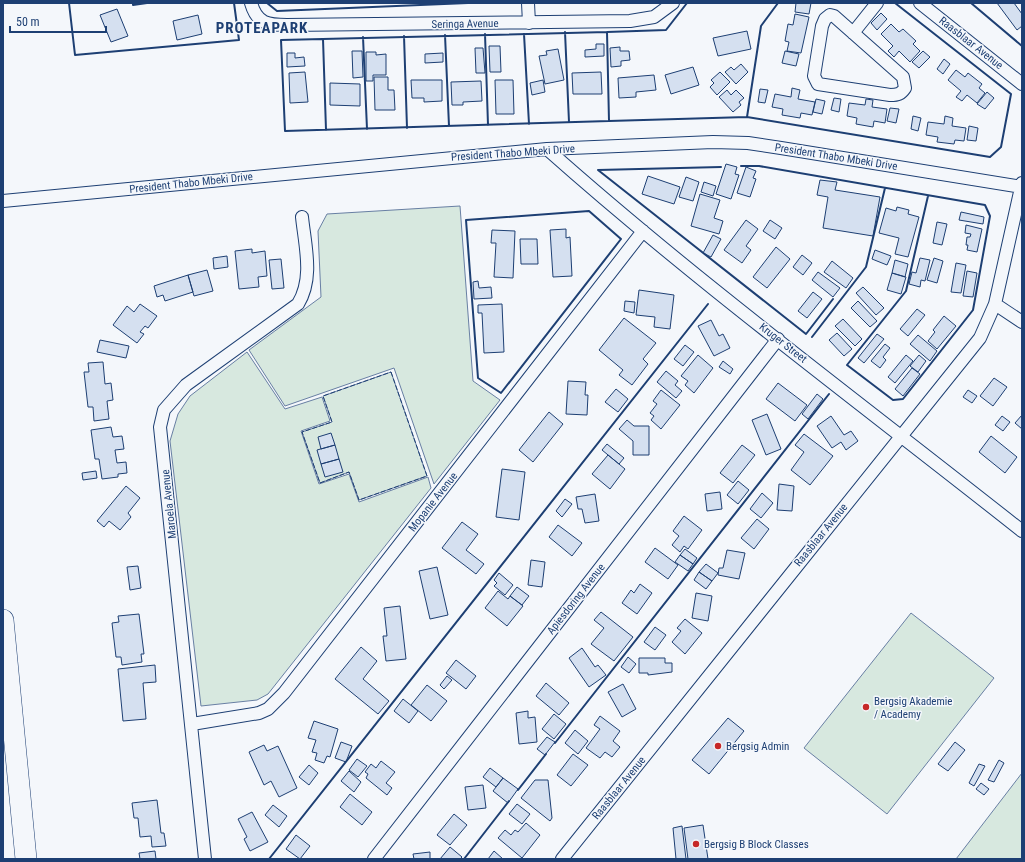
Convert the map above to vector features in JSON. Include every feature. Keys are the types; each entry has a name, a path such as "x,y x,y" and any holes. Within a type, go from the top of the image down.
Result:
{"highway":[{"path":"3,620 26,859"}],"street":[{"name":"Seringa Avenue","path":"251,3 255,15 268,24 282,25 529,23 640,20 661,13 673,3"},
{"path":"528,3 529,23"},
{"path":"853,33 877,3"},
{"name":"Raasblaar Avenue","path":"920,3 1022,84"},
{"path":"826,16 834,16 853,33 903,77 905,88 898,95 818,84 814,76 822,26 826,16"},
{"name":"President Thabo Mbeki Drive","path":"3,201 547,149 682,142 748,143 1021,185"},
{"name":"Kruger Street","path":"547,149 643,231 778,340 1022,531"},
{"name":"Raasblaar Avenue","path":"562,859 900,435 980,338 995,304 1021,185"},
{"name":"Maroela Avenue","path":"205,859 160,427 161,419 164,410 186,385 298,304 303,295 308,272 302,217"},
{"name":"Mopanie Avenue","path":"192,724 259,713 268,709 284,693 643,231"},
{"path":"995,304 1022,322"},
{"name":"Apiesdoring Avenue","path":"374,859 778,340"}],"shaded area":[{"path":"460,206 473,381 500,400 434,484 394,368 285,406 249,350 321,297 318,231 327,214"},
{"path":"247,352 285,409 322,397 330,421 301,431 319,484 349,474 359,502 428,477 431,488 268,694 257,700 201,706 170,441 178,414 190,396"},
{"path":"391,372 427,476 359,500 349,472 320,483 302,432 332,422 323,396"},
{"path":"911,613 994,678 887,814 804,748"},
{"path":"1022,773 1022,859 956,859"}],"building":[{"path":"796,3 811,3 809,14 795,12"},
{"path":"997,3 1014,3 1022,14 1022,26 1017,30"},
{"path":"117,9 128,36 111,42 100,15"},
{"path":"881,13 887,19 877,30 871,23"},
{"path":"795,14 809,17 801,53 787,51 789,42 785,41 788,24 793,25"},
{"path":"198,15 202,34 177,40 173,21"},
{"path":"891,24 899,32 903,29 916,41 913,44 920,51 910,62 899,51 894,57 888,51 893,46 881,34"},
{"path":"747,31 751,49 718,56 713,38"},
{"path":"596,44 604,44 604,56 585,57 585,50 596,49"},
{"path":"489,46 500,46 501,72 490,72"},
{"path":"620,47 620,51 629,51 630,60 621,61 621,66 611,67 610,48"},
{"path":"475,48 483,48 485,73 476,73"},
{"path":"558,49 564,80 545,84 539,56 547,55 546,51"},
{"path":"352,51 362,51 363,77 353,78"},
{"path":"785,51 799,54 796,66 782,63"},
{"path":"923,51 930,57 919,68 912,62"},
{"path":"366,52 376,52 376,55 386,54 386,75 373,75 373,81 366,81"},
{"path":"287,53 295,53 295,58 304,57 305,66 287,67"},
{"path":"443,53 443,62 425,63 425,54"},
{"path":"944,59 950,64 943,74 937,69"},
{"path":"741,64 748,72 736,84 725,72 731,67 734,70"},
{"path":"693,67 699,85 671,94 665,75"},
{"path":"956,70 965,77 968,73 982,84 979,88 985,93 977,103 967,95 962,101 956,97 961,91 948,80"},
{"path":"305,72 308,102 290,103 289,73"},
{"path":"601,72 602,94 573,94 572,73"},
{"path":"720,72 730,82 717,95 710,87 714,83 711,80"},
{"path":"654,75 656,90 636,92 636,97 619,98 618,78"},
{"path":"374,77 388,77 388,90 394,90 395,110 375,110"},
{"path":"411,80 442,80 442,101 424,102 424,98 412,98"},
{"path":"495,80 513,80 514,114 496,114"},
{"path":"543,80 545,92 532,95 530,83"},
{"path":"481,81 482,101 463,102 463,105 452,105 451,82"},
{"path":"330,83 360,84 360,106 330,105"},
{"path":"792,88 800,90 798,99 815,102 812,115 801,113 800,118 782,115 783,109 772,107 775,94 791,97"},
{"path":"760,89 768,90 765,103 758,102"},
{"path":"727,90 731,95 736,90 744,98 739,102 741,105 733,112 719,97"},
{"path":"987,92 994,98 985,109 977,104"},
{"path":"834,98 841,99 839,112 831,110"},
{"path":"816,99 825,101 822,114 813,112"},
{"path":"866,99 873,100 872,107 887,109 885,123 874,121 873,127 856,124 857,118 847,116 849,103 865,105"},
{"path":"890,108 899,109 896,123 887,121"},
{"path":"913,116 921,118 918,131 911,129"},
{"path":"945,116 953,118 952,126 966,128 964,141 955,140 954,144 937,142 938,137 926,135 928,122 944,124"},
{"path":"969,126 978,128 976,141 967,140"},
{"path":"726,164 737,167 735,174 739,175 731,199 716,194"},
{"path":"746,167 756,171 753,178 756,179 750,197 737,193"},
{"path":"648,176 680,187 674,204 642,194"},
{"path":"686,177 699,182 693,201 679,197"},
{"path":"820,180 837,182 835,190 880,197 873,236 823,228 828,197 817,195"},
{"path":"704,182 716,186 713,196 701,192"},
{"path":"700,194 720,200 714,218 723,221 719,234 691,226"},
{"path":"897,207 909,210 908,214 919,217 908,257 895,254 899,238 879,233 886,208 896,211"},
{"path":"961,212 984,217 983,224 959,220"},
{"path":"746,220 758,229 746,246 751,250 742,263 724,250"},
{"path":"770,220 782,228 775,239 763,231"},
{"path":"937,222 947,224 942,245 933,243"},
{"path":"966,225 982,229 977,252 967,250 967,237 970,237 971,234 965,233"},
{"path":"566,229 566,238 570,237 572,276 553,277 550,230"},
{"path":"492,230 515,231 513,278 494,277 496,243 491,243"},
{"path":"713,235 721,239 711,257 703,253"},
{"path":"520,239 537,239 538,264 521,264"},
{"path":"776,247 790,259 767,288 753,277"},
{"path":"252,249 252,253 265,251 267,276 258,277 259,287 239,289 235,251"},
{"path":"875,250 891,256 887,265 872,259"},
{"path":"802,255 812,263 803,275 793,267"},
{"path":"227,256 228,267 214,269 213,258"},
{"path":"920,258 930,260 925,281 921,280 920,287 909,284 912,272 916,273"},
{"path":"934,258 943,261 937,283 927,280"},
{"path":"281,259 284,288 272,289 269,260"},
{"path":"895,260 908,264 905,277 892,273"},
{"path":"832,261 853,278 846,288 824,272"},
{"path":"956,263 966,265 961,293 951,292"},
{"path":"207,270 213,291 194,296 188,275"},
{"path":"967,271 977,273 973,297 963,296"},
{"path":"818,272 840,288 833,297 812,280"},
{"path":"892,273 906,277 901,294 887,290"},
{"path":"188,275 193,292 165,301 163,295 157,297 154,286"},
{"path":"478,281 479,288 491,287 492,298 474,299 473,282"},
{"path":"863,287 884,308 876,315 856,293"},
{"path":"639,290 674,295 670,329 654,327 655,317 636,315"},
{"path":"813,292 822,299 807,318 798,311"},
{"path":"625,301 635,302 634,313 624,311"},
{"path":"858,301 877,321 870,327 851,308"},
{"path":"140,304 157,316 148,328 145,326 140,332 144,334 137,343 113,325 127,306 134,312"},
{"path":"502,304 504,352 484,353 482,313 478,313 478,305"},
{"path":"917,309 925,315 908,336 900,329"},
{"path":"944,316 956,326 937,349 928,341 935,332 933,330"},
{"path":"624,318 656,343 643,359 648,364 632,385 619,375 623,370 599,350"},
{"path":"843,319 862,339 855,346 835,326"},
{"path":"711,320 719,336 723,334 730,348 714,356 698,326"},
{"path":"837,333 852,349 844,356 829,340"},
{"path":"877,334 884,339 864,363 858,358"},
{"path":"918,335 937,351 930,361 910,344"},
{"path":"100,340 129,346 126,358 97,352"},
{"path":"885,344 890,348 883,357 886,360 880,368 871,361"},
{"path":"685,345 694,352 683,366 674,359"},
{"path":"698,355 713,368 694,393 685,385 688,381 681,376"},
{"path":"906,355 913,361 895,383 888,377"},
{"path":"919,355 926,361 918,372 910,366"},
{"path":"723,361 733,369 730,374 719,367"},
{"path":"103,362 105,384 111,383 113,400 107,401 109,419 94,421 93,407 88,407 84,372 89,372 88,363"},
{"path":"912,368 920,374 903,396 895,389"},
{"path":"666,371 678,381 675,385 682,391 676,398 657,382"},
{"path":"994,378 1007,387 993,406 980,396"},
{"path":"568,381 586,382 585,395 588,395 587,415 566,414"},
{"path":"778,383 807,405 795,421 766,399"},
{"path":"616,389 628,399 618,412 605,402"},
{"path":"661,390 680,405 661,429 651,420 654,416 650,413 657,404 653,401"},
{"path":"968,390 977,396 972,403 963,397"},
{"path":"817,394 823,399 808,419 802,414"},
{"path":"549,412 563,424 533,462 519,450"},
{"path":"767,414 781,449 766,455 752,420"},
{"path":"1022,415 1022,429 1015,423"},
{"path":"831,416 844,435 851,431 858,441 846,450 841,442 832,448 817,426"},
{"path":"1002,416 1010,422 1003,431 995,425"},
{"path":"627,420 634,426 649,426 649,455 633,455 633,441 619,429"},
{"path":"111,427 113,437 122,436 124,449 115,450 117,463 126,462 127,473 118,474 118,477 102,479 99,459 95,459 91,430"},
{"path":"331,433 335,445 321,449 318,437"},
{"path":"804,434 833,456 810,485 791,470 804,452 795,445"},
{"path":"991,436 1017,457 1005,473 979,452"},
{"path":"607,444 624,458 619,464 602,450"},
{"path":"335,445 339,459 321,464 317,450"},
{"path":"742,445 755,455 733,483 720,473"},
{"path":"608,455 625,469 610,489 592,474"},
{"path":"339,459 343,472 325,477 321,464"},
{"path":"502,469 525,472 519,520 496,517"},
{"path":"96,471 97,478 83,480 82,473"},
{"path":"738,481 749,490 738,504 727,495"},
{"path":"779,484 794,486 792,511 777,510"},
{"path":"126,486 140,498 128,513 131,517 120,530 109,521 104,527 97,521"},
{"path":"720,492 722,509 707,511 705,494"},
{"path":"762,493 773,503 761,518 750,509"},
{"path":"595,494 599,521 585,523 582,509 578,509 576,497"},
{"path":"565,499 572,504 562,517 556,511"},
{"path":"684,516 702,530 688,549 684,546 680,552 672,545 679,536 673,531"},
{"path":"757,519 769,529 754,549 741,538"},
{"path":"462,522 478,534 466,550 484,564 476,574 442,548"},
{"path":"558,525 582,543 572,556 549,537"},
{"path":"655,548 678,565 668,579 645,562"},
{"path":"685,549 697,558 693,564 680,555"},
{"path":"727,550 745,553 739,579 718,575 719,568 723,568"},
{"path":"680,555 693,564 688,571 675,562"},
{"path":"531,560 545,562 542,587 528,585"},
{"path":"706,564 718,573 712,581 699,572"},
{"path":"138,566 141,588 130,590 127,567"},
{"path":"437,567 448,615 430,619 419,571"},
{"path":"699,572 712,581 706,589 694,580"},
{"path":"499,573 513,585 505,595 494,586 497,583 494,580"},
{"path":"640,584 652,593 637,614 622,603 631,590 634,593"},
{"path":"517,587 529,596 522,605 510,596"},
{"path":"498,591 508,599 510,596 523,606 507,626 485,608"},
{"path":"696,593 712,596 708,621 692,618"},
{"path":"400,606 406,659 386,661 383,636 387,636 384,608"},
{"path":"601,612 633,637 614,661 591,644 604,628 594,620"},
{"path":"139,614 144,654 141,654 142,662 122,665 121,657 116,657 112,623 119,622 118,616"},
{"path":"685,619 702,633 685,654 672,642 681,631 677,628"},
{"path":"655,627 666,635 655,650 644,642"},
{"path":"361,647 377,661 363,679 389,701 378,714 335,679"},
{"path":"582,648 595,667 598,665 606,675 589,687 569,658"},
{"path":"628,657 636,664 629,673 621,667"},
{"path":"639,658 665,658 665,663 672,663 672,672 648,675 648,673 639,673"},
{"path":"456,660 476,676 466,689 446,673"},
{"path":"155,665 156,682 143,683 146,719 123,721 118,669"},
{"path":"447,676 452,680 444,689 440,685"},
{"path":"546,683 569,703 559,715 536,696"},
{"path":"623,684 636,709 622,717 608,692"},
{"path":"427,685 447,701 431,721 411,705"},
{"path":"403,699 418,711 409,723 394,711"},
{"path":"528,711 528,718 535,717 537,742 519,744 516,713"},
{"path":"554,714 566,724 554,739 542,729"},
{"path":"600,716 620,731 613,741 620,747 612,757 605,752 600,758 586,748 600,729 594,725"},
{"name":"Bergsig Admin","path":"728,718 744,731 709,774 692,760"},
{"path":"314,721 338,729 330,757 327,756 324,763 315,760 317,753 312,752 316,740 308,738"},
{"path":"575,730 588,741 578,754 565,743"},
{"path":"547,737 555,742 545,755 537,749"},
{"path":"341,742 352,746 346,762 335,758"},
{"path":"955,742 965,750 948,771 938,764"},
{"path":"264,745 267,751 278,746 297,788 279,797 271,781 264,785 249,752"},
{"path":"573,754 588,765 571,786 557,775"},
{"path":"357,759 367,766 358,777 349,770"},
{"path":"999,760 1004,763 994,782 988,780"},
{"path":"381,761 395,772 386,783 392,788 387,795 366,778 368,774 365,772 371,764 376,768"},
{"path":"979,764 985,766 974,786 969,783"},
{"path":"309,765 318,773 309,785 299,777"},
{"path":"490,768 503,778 496,787 483,777"},
{"path":"349,771 361,782 354,792 341,781"},
{"path":"503,778 518,789 508,803 493,791"},
{"path":"535,780 548,780 552,818 550,821 521,798"},
{"path":"981,783 989,789 984,795 976,789"},
{"path":"483,785 486,808 468,810 465,787"},
{"path":"350,794 372,812 362,825 340,807"},
{"path":"157,800 161,833 164,833 166,846 152,847 151,836 140,837 138,818 134,818 132,803"},
{"path":"517,804 530,814 522,824 509,814"},
{"path":"273,805 287,816 279,827 265,815"},
{"path":"252,812 268,842 250,851 244,839 247,837 238,819"},
{"path":"454,814 467,825 450,845 437,835"},
{"path":"526,823 540,835 522,858 498,838 505,830 511,835 515,830 518,832"},
{"name":"Bergsig B Block Classes","path":"703,825 708,859 688,859 684,828"},
{"path":"682,826 686,859 676,859 673,828"},
{"path":"296,835 310,846 300,859 286,849"},
{"path":"450,847 462,857 460,859 440,859"},
{"path":"155,851 156,859 140,859 139,853"},
{"path":"494,851 503,859 488,859"},
{"path":"430,852 430,859 414,859 413,854"}],"fence":[{"path":"391,372 427,476 359,500 349,472 320,483 302,432 332,422 323,396 391,372"}],"wall":[{"path":"69,3 75,55 239,40 234,3"},
{"path":"133,3 133,5 147,3"},
{"path":"267,3 277,11 468,3"},
{"path":"687,3 666,30 607,32 609,121 747,117"},
{"path":"778,3 761,26 747,117 990,157 1001,147 1011,94 895,3"},
{"path":"971,3 1022,46"},
{"path":"565,32 569,122"},
{"path":"607,32 281,40 285,131 609,121"},
{"path":"485,34 488,125"},
{"path":"524,34 529,124"},
{"path":"445,35 449,126"},
{"path":"404,36 407,128"},
{"path":"363,37 367,129"},
{"path":"323,39 326,130"},
{"path":"741,166 759,166 985,205 990,216 973,310 903,399 893,400 847,365 906,291 928,196"},
{"path":"721,167 598,170 806,334 833,299"},
{"path":"812,337 866,267 885,188"},
{"path":"589,211 621,239 501,393 478,378 466,220 589,211"},
{"path":"269,859 708,304"},
{"path":"555,743 829,394"},
{"path":"518,790 546,754"},
{"path":"464,859 509,801"}],"place":[{"name":"Bergsig Akademie / Academy","path":"866,707"},
{"name":"Bergsig Admin","path":"718,746"},
{"name":"Bergsig B Block Classes","path":"696,844"}],"district":[{"name":"PROTEAPARK","path":"262,28"}]}
